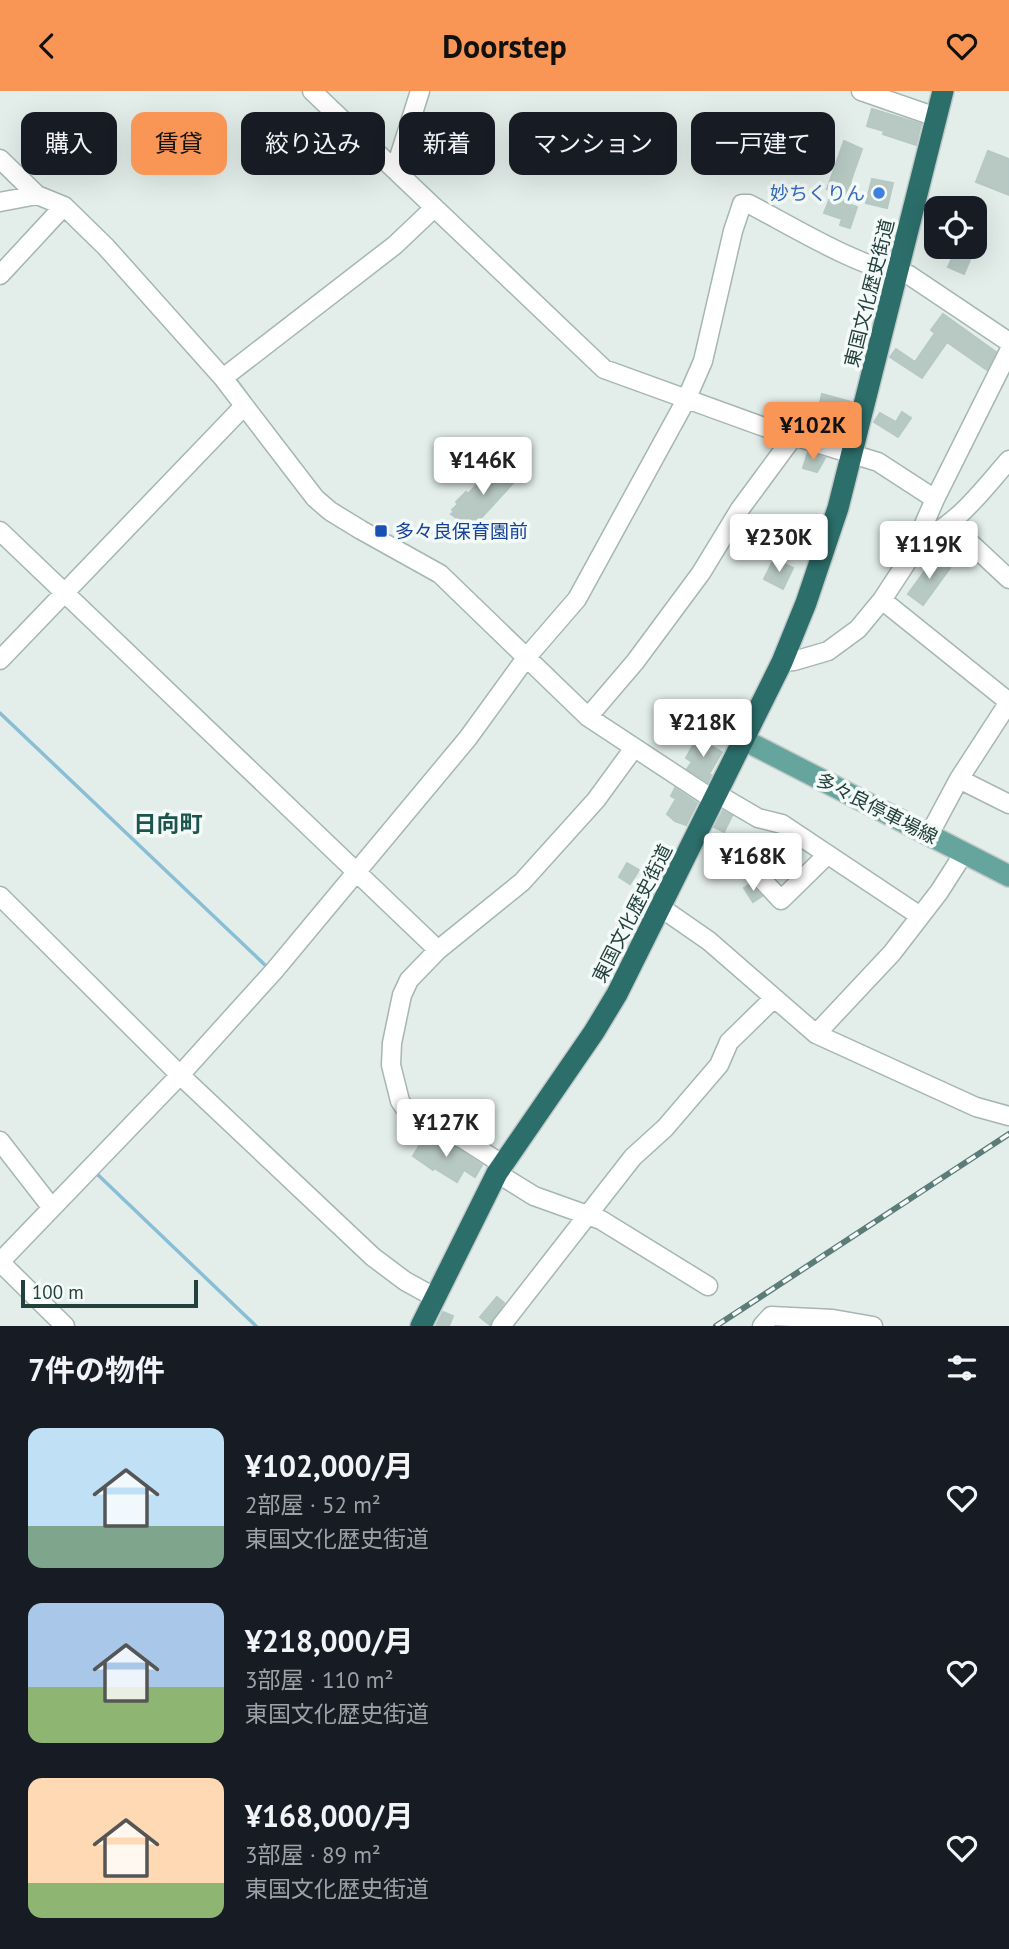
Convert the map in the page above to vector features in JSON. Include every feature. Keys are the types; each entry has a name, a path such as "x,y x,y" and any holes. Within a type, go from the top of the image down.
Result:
{"highway":[{"name":"東国文化歴史街道","path":"421,1326 500,1168 609,1009 782,662 825,551 943,91"}],"main road":[{"name":"多々良停車場線","path":"744,740 1009,876"}],"street":[{"path":"312,91 604,369 685,400 878,462 935,499"},
{"path":"395,170 420,91"},
{"path":"861,91 936,117"},
{"path":"0,159 37,195 64,206 106,247 223,378 315,498 350,523 440,574 588,717 716,797 758,818 782,824 920,916"},
{"path":"0,202 37,195"},
{"path":"65,1326 0,1262 180,1075 274,971 468,737 526,658 577,599 685,400 703,361 733,231 742,204 749,204 851,257 897,274 909,275 1009,342"},
{"path":"0,275 64,206"},
{"path":"223,378 395,245 434,208"},
{"path":"782,662 828,651 858,629 882,600 919,542 935,499 1009,351"},
{"path":"0,660 244,406"},
{"path":"588,717 635,662 701,573 740,509 792,435"},
{"path":"919,542 972,505 1009,460"},
{"path":"949,523 1009,579"},
{"path":"0,531 438,950"},
{"path":"882,600 1009,702 959,779 929,835"},
{"path":"634,748 596,800 522,882 438,950 409,980 402,995 392,1043 391,1065 400,1101 418,1121 463,1139 534,1196 601,1220 708,1286"},
{"path":"959,779 1009,804"},
{"path":"816,1034 892,953 964,853"},
{"path":"739,855 781,900 827,855"},
{"path":"0,896 180,1075 386,1268 434,1297"},
{"path":"660,907 709,941 816,1034 909,1079 976,1107 1009,1116"},
{"path":"501,1326 633,1157 665,1128 719,1065 729,1042 773,999"},
{"path":"0,1141 52,1208"},
{"path":"762,1326 771,1316 833,1319 873,1326"}],"building":[{"path":"872,109 921,124 916,145 867,126"},
{"path":"844,141 862,149 846,203 857,207 850,228 840,225 842,219 824,213 833,191 827,189 832,175 835,175 835,166"},
{"path":"988,151 1009,159 1009,195 976,182"},
{"name":"妙ちくりん","path":"872,179 893,183 887,208 866,203"},
{"path":"952,259 970,259 964,274 948,267"},
{"path":"943,314 996,352 987,370 947,342 922,378 890,357 896,349 915,362 935,333 931,330"},
{"path":"822,394 851,402 845,426 816,420"},
{"path":"902,412 911,418 898,437 874,422 880,413 896,422"},
{"path":"808,452 825,458 817,472 803,468"},
{"path":"497,463 515,481 471,529 451,514 454,512 452,510 458,504 456,502 466,492 468,494"},
{"path":"935,557 950,568 923,605 908,594"},
{"path":"774,559 793,568 783,589 764,579"},
{"path":"697,738 722,752 709,774 711,775 708,782 687,769 692,762 686,758"},
{"path":"675,788 697,803 686,825 667,814 676,799 671,796"},
{"path":"723,811 732,816 724,832 714,827"},
{"path":"627,863 639,870 630,884 619,877"},
{"path":"750,884 762,896 753,902 744,888"},
{"path":"424,1138 433,1144 436,1140 458,1149 482,1165 475,1177 464,1170 457,1182 413,1156"},
{"path":"497,1297 504,1303 490,1325 480,1317"},
{"path":"443,1312 453,1316 449,1326 436,1326"}],"waterway":[{"path":"234,377 249,398"},
{"path":"0,713 265,965"},
{"path":"95,1172 256,1326"}],"railway":[{"path":"716,1326 1009,1134"}],"place":[{"name":"妙ちくりん","path":"879,193"},
{"name":"多々良保育園前","path":"381,531"}],"district":[{"name":"日向町","path":"168,824"}]}
